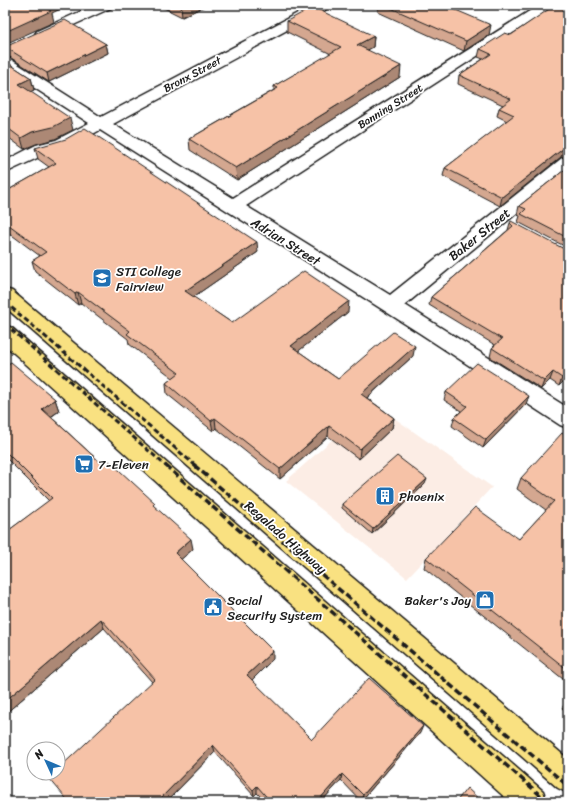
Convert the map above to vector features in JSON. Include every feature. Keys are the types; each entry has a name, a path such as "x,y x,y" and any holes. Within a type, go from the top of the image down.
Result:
{"main road":[{"name":"Regalado Highway","path":"5,296 568,778"},
{"path":"5,333 532,802"}],"street":[{"path":"31,40 106,5"},
{"name":"Bronx Street","path":"5,168 42,149 62,144 322,5"},
{"name":"Banning Street","path":"232,207 549,5"},
{"name":"Adrian Street","path":"7,54 100,123 390,306 441,336 568,419"},
{"name":"Bronx Street","path":"5,179 51,155 62,144"},
{"name":"Baker Street","path":"390,306 568,162"}],"shaded area":[{"path":"373,403 492,487 407,578 286,481"}],"building":[{"path":"5,5 41,5 51,11 5,32"},
{"path":"384,5 444,5 491,25 466,41"},
{"path":"555,5 568,5 568,148 564,148 502,197 445,168 514,115 499,108 511,99 459,75 491,54 480,49 505,33 511,35"},
{"path":"313,7 374,36 357,45 401,66 236,168 189,139 278,88 274,86 341,47 287,21"},
{"path":"65,20 106,44 47,73 5,47"},
{"path":"5,61 31,78 19,84 70,118 53,127 32,132 21,138 5,126"},
{"path":"85,128 257,242 185,291 232,323 304,271 349,301 291,346 338,379 393,332 415,346 361,394 394,418 360,449 329,426 280,469 215,418 211,421 166,383 179,373 127,334 130,331 78,292 75,294 32,261 46,252 5,222 5,192 56,163 35,148 66,139"},
{"path":"568,167 568,238 521,214 526,209 519,206"},
{"path":"511,221 568,251 568,372 562,378 553,372 544,381 492,348 502,339 431,297 513,226 510,223"},
{"path":"11,362 55,399 42,409 102,464 108,460 155,503 153,505 191,539 175,553 273,651 247,675 312,739 369,678 423,726 363,795 342,774 317,802 271,802 257,786 253,790 213,745 157,802 69,802 52,781 66,781 66,762 155,679 101,619 5,701 5,533 52,498 5,451 5,366"},
{"path":"477,363 529,396 486,440 454,418 467,406 446,392"},
{"path":"562,433 568,436 568,670 426,558 475,507 519,539 554,501 521,478"},
{"name":"Phoenix","path":"397,456 427,479 373,529 342,504"},
{"path":"467,788 482,802 456,802"}],"railway":[{"path":"5,302 196,466"},
{"path":"5,324 166,466"},
{"path":"165,465 548,802"},
{"path":"194,465 568,786"}],"place":[{"name":"STI College Fairview","path":"102,278"},
{"name":"7-Eleven","path":"84,464"},
{"name":"Phoenix","path":"385,496"},
{"name":"Baker's Joy","path":"485,600"},
{"name":"Social Security System","path":"213,607"}]}
